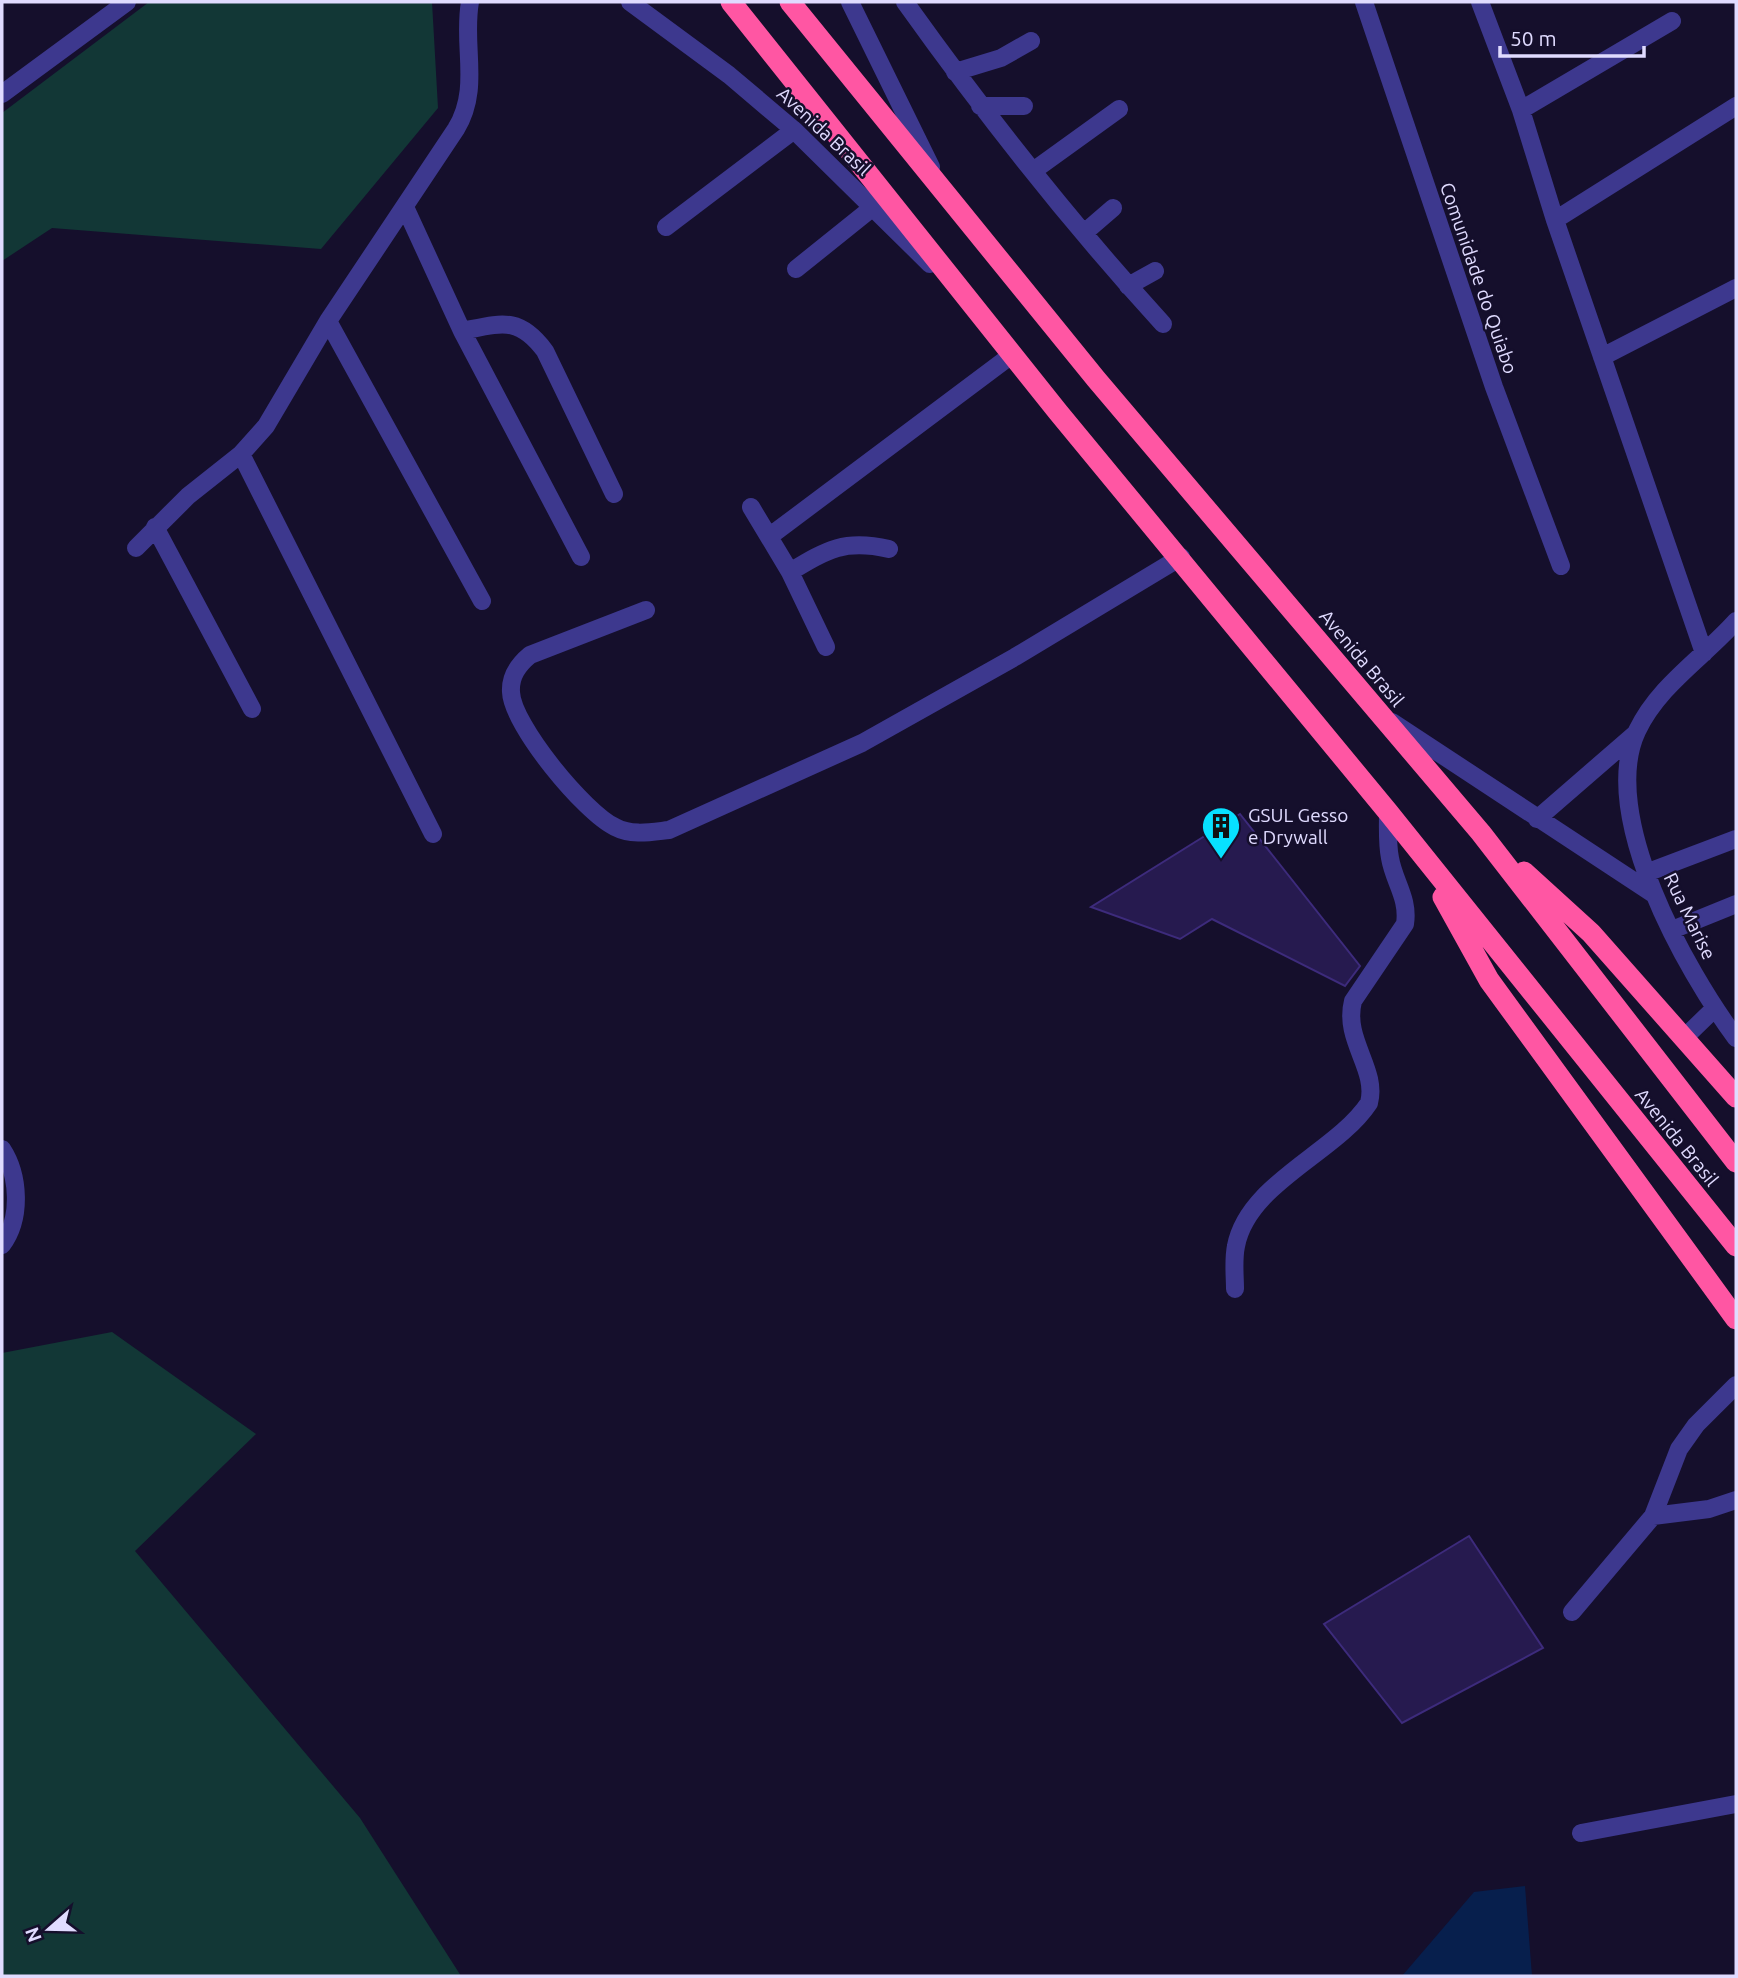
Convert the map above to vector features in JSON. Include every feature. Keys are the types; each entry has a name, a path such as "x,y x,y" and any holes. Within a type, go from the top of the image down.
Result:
{"highway":[{"name":"Avenida Brasil","path":"731,2 1736,1245"},
{"name":"Avenida Brasil","path":"790,2 1096,379 1481,833 1736,1162"},
{"path":"1481,833 1591,933 1736,1097"},
{"path":"1425,861 1466,944 1489,980 1736,1319"}],"street":[{"path":"2,94 127,2"},
{"path":"136,548 155,527 241,454 266,426 328,321 467,111 470,2"},
{"name":"Avenida Brasil","path":"630,2 729,75 794,131 975,306"},
{"name":"Avenida Brasil","path":"850,2 943,192"},
{"path":"905,2 980,106 1083,233 1163,324"},
{"name":"Comunidade do Quiabo","path":"1364,2 1485,361 1561,566"},
{"path":"1482,3 1521,110 1555,220 1704,653"},
{"path":"1521,110 1672,21"},
{"path":"955,72 991,62 1031,41"},
{"path":"980,106 1024,106"},
{"path":"1555,220 1736,106"},
{"path":"1033,171 1119,109"},
{"path":"666,227 794,131"},
{"path":"405,206 462,331 581,557"},
{"path":"796,269 872,208"},
{"path":"1083,233 1113,208"},
{"path":"1128,286 1156,271"},
{"path":"1602,357 1736,288"},
{"path":"328,321 482,601"},
{"path":"462,331 520,325 533,335 545,351 614,494"},
{"path":"770,536 1013,354"},
{"path":"241,454 433,834"},
{"path":"751,507 790,572 826,647"},
{"path":"155,527 252,709"},
{"path":"790,572 823,552 840,546 863,543 890,549"},
{"path":"646,610 530,655 519,664 512,677 511,692 513,704 542,751 575,794 608,823 638,833 669,830 862,743 1015,657 1181,557"},
{"path":"1537,819 1637,732 1651,707 1736,621"},
{"path":"1380,714 1656,895"},
{"name":"Rua Marise","path":"1637,732 1630,750 1628,803 1646,873 1672,930 1714,1009 1736,1038"},
{"path":"1235,1289 1236,1247 1255,1209 1284,1179 1342,1132 1369,1103 1368,1080 1354,1041 1349,1014 1353,1001 1405,924 1407,910 1404,894 1390,859 1388,812"},
{"path":"1646,873 1736,839"},
{"path":"1672,930 1736,904"},
{"path":"1684,1038 1714,1009"},
{"path":"2,1149 11,1163 16,1189 13,1216 2,1245"},
{"path":"1572,1612 1653,1516 1679,1449 1696,1424 1736,1385"},
{"path":"1653,1516 1709,1509 1736,1500"},
{"path":"1581,1833 1736,1804"}],"green space":[{"path":"149,2 432,2 438,108 321,249 52,228 2,261 2,113"},
{"path":"112,1332 256,1434 135,1551 360,1818 461,1976 2,1976 2,1353"}],"water":[{"path":"1525,1886 1532,1976 1402,1976 1474,1892"}],"building":[{"name":"GSUL Gesso e Drywall","path":"1240,814 1360,966 1345,986 1212,919 1180,939 1091,907"},
{"path":"1469,1536 1543,1648 1402,1723 1324,1624"}],"place":[{"name":"GSUL Gesso e Drywall","path":"1221,860"}]}
